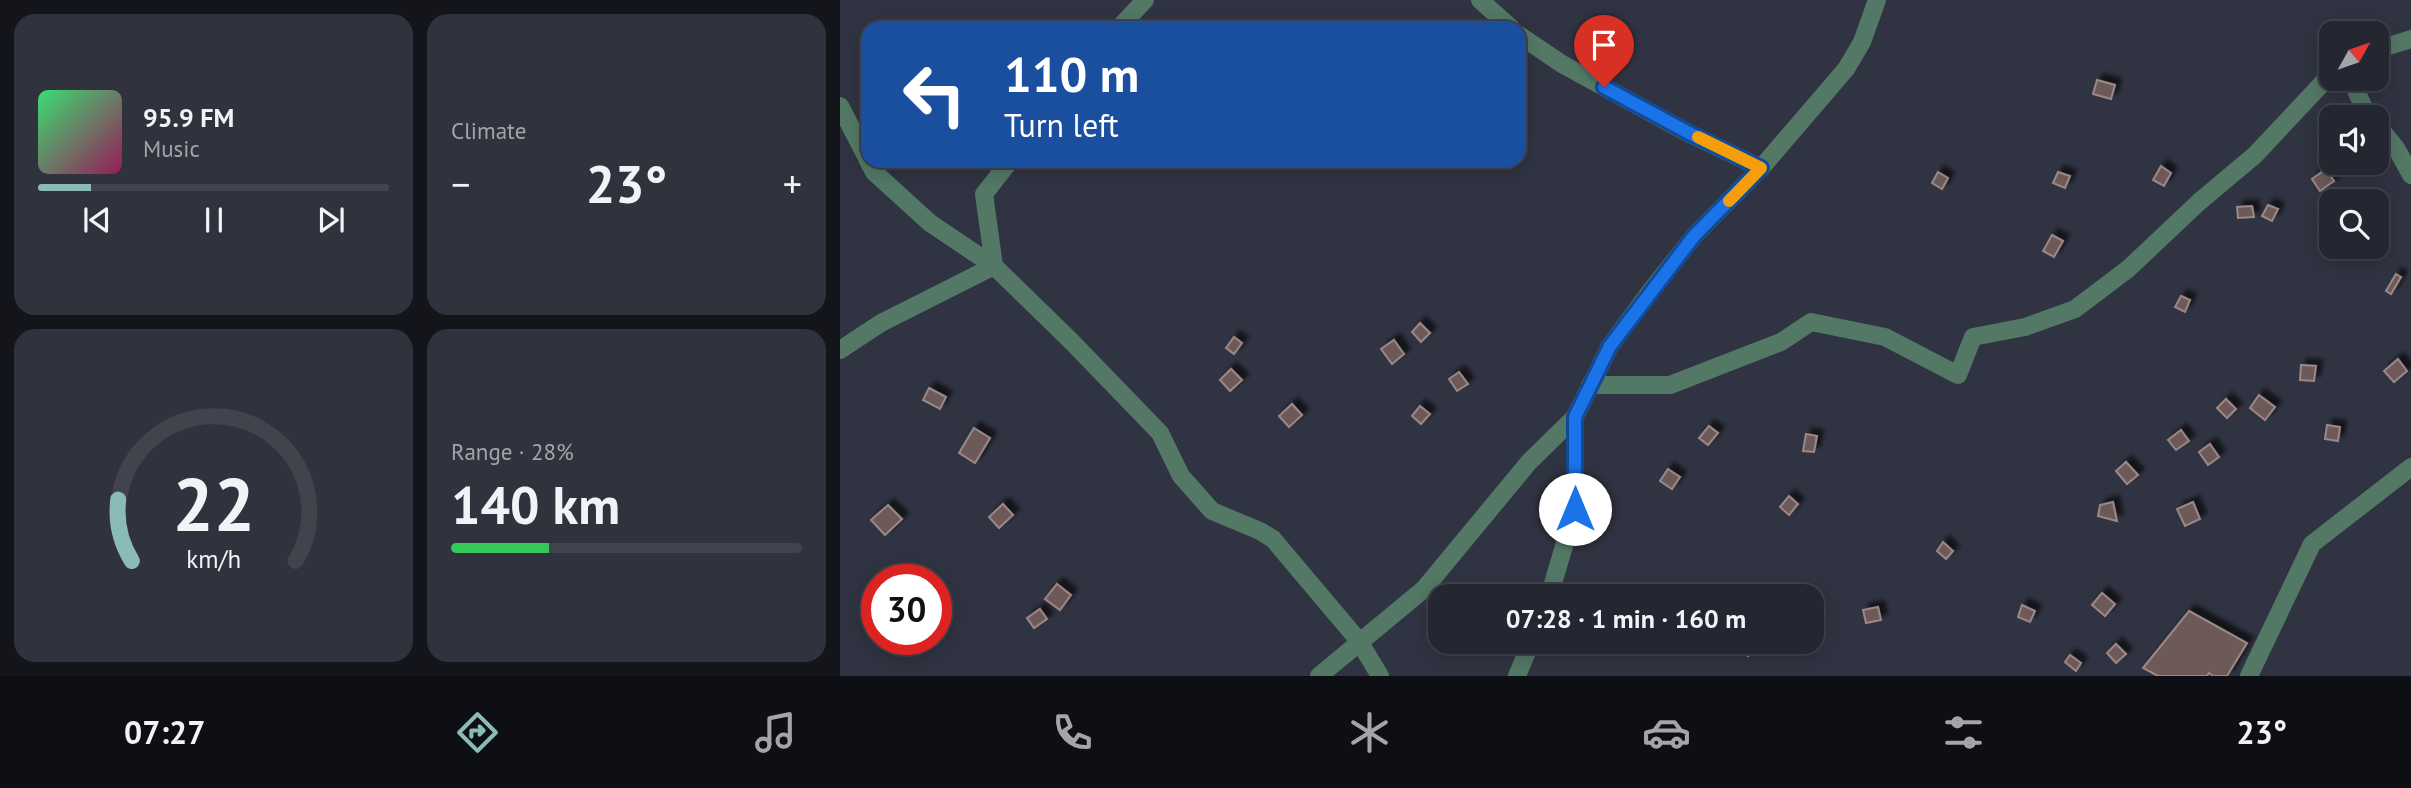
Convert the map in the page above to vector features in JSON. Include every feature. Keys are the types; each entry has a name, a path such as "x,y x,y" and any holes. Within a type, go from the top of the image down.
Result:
{"street":[{"path":"1126,21 1145,0"},
{"path":"1480,0 1503,21"},
{"path":"1319,676 1424,589 1530,462 1575,417 1610,346 1686,245 1761,168 1846,69 1862,42 1877,0"},
{"path":"2389,46 2411,39"},
{"path":"1526,40 1562,64 1689,133 1761,168"},
{"path":"1590,385 1670,385 1781,342 1811,322 1885,337 1958,375 1973,337 2025,327 2075,309 2128,269 2199,202 2255,155 2319,87"},
{"path":"840,106 861,147"},
{"path":"2389,139 2411,175"},
{"path":"872,168 930,223 994,266 1071,341 1160,433 1181,476 1212,512 1273,539 1359,641 1380,676"},
{"path":"994,266 984,194 1004,168"},
{"path":"840,351 893,317 994,266"},
{"path":"1553,584 1575,509 1575,417"},
{"path":"2249,676 2312,544 2411,467"},
{"path":"1517,676 1526,654"}],"building":[{"path":"2097,80 2115,85 2111,99 2093,94"},
{"path":"2161,166 2171,173 2164,186 2153,180"},
{"path":"1938,172 1948,178 1942,189 1932,183"},
{"path":"2058,172 2070,176 2065,188 2053,183"},
{"path":"2319,174 2330,175 2334,181 2319,190 2312,179"},
{"path":"2268,205 2278,209 2272,221 2262,216"},
{"path":"2252,206 2254,217 2238,218 2237,207"},
{"path":"2052,235 2063,241 2054,257 2043,251"},
{"path":"2396,274 2401,277 2391,294 2386,291"},
{"path":"2181,296 2190,300 2185,312 2175,307"},
{"path":"1420,323 1430,333 1421,342 1412,332"},
{"path":"1234,337 1242,343 1234,354 1226,348"},
{"path":"1394,340 1404,354 1392,364 1381,349"},
{"path":"2398,359 2407,371 2394,382 2384,371"},
{"path":"2301,365 2316,366 2314,381 2300,380"},
{"path":"1231,369 1242,380 1230,391 1220,380"},
{"path":"1459,372 1468,384 1457,391 1449,379"},
{"path":"929,388 946,397 940,409 923,400"},
{"path":"2259,395 2275,407 2265,420 2250,408"},
{"path":"2226,399 2236,409 2227,418 2217,408"},
{"path":"1292,404 1302,415 1289,427 1279,416"},
{"path":"1420,406 1430,414 1421,424 1412,416"},
{"path":"2327,425 2340,427 2338,441 2325,439"},
{"path":"1709,426 1718,433 1708,445 1699,438"},
{"path":"974,428 990,438 975,463 959,453"},
{"path":"2181,430 2189,441 2176,450 2168,440"},
{"path":"1806,434 1817,436 1814,452 1803,451"},
{"path":"2210,444 2219,457 2208,465 2199,452"},
{"path":"2126,462 2138,475 2127,484 2116,471"},
{"path":"1668,469 1680,477 1672,489 1660,481"},
{"path":"1789,496 1798,504 1789,515 1780,507"},
{"path":"2113,502 2117,521 2098,516 2100,505"},
{"path":"2193,502 2200,519 2185,526 2177,509"},
{"path":"1003,504 1013,515 999,528 989,517"},
{"path":"888,505 902,519 885,535 871,520"},
{"path":"1943,542 1953,551 1946,559 1937,551"},
{"path":"1057,584 1071,595 1060,610 1045,599"},
{"path":"2102,593 2115,604 2105,616 2092,605"},
{"path":"2022,605 2035,611 2030,622 2018,617"},
{"path":"1878,607 1881,620 1866,623 1863,610"},
{"path":"1040,609 1047,619 1034,628 1027,618"},
{"path":"2189,611 2247,643 2227,676 2213,676 2209,673 2207,676 2158,676 2143,668"},
{"path":"2116,644 2126,654 2116,663 2107,653"},
{"path":"2070,655 2081,663 2076,671 2065,662"}],"slow traffic":[{"path":"1698,137 1761,168 1729,201"}],"route":[{"path":"1575,509 1575,417 1610,346 1694,236 1761,168 1604,87"}]}
